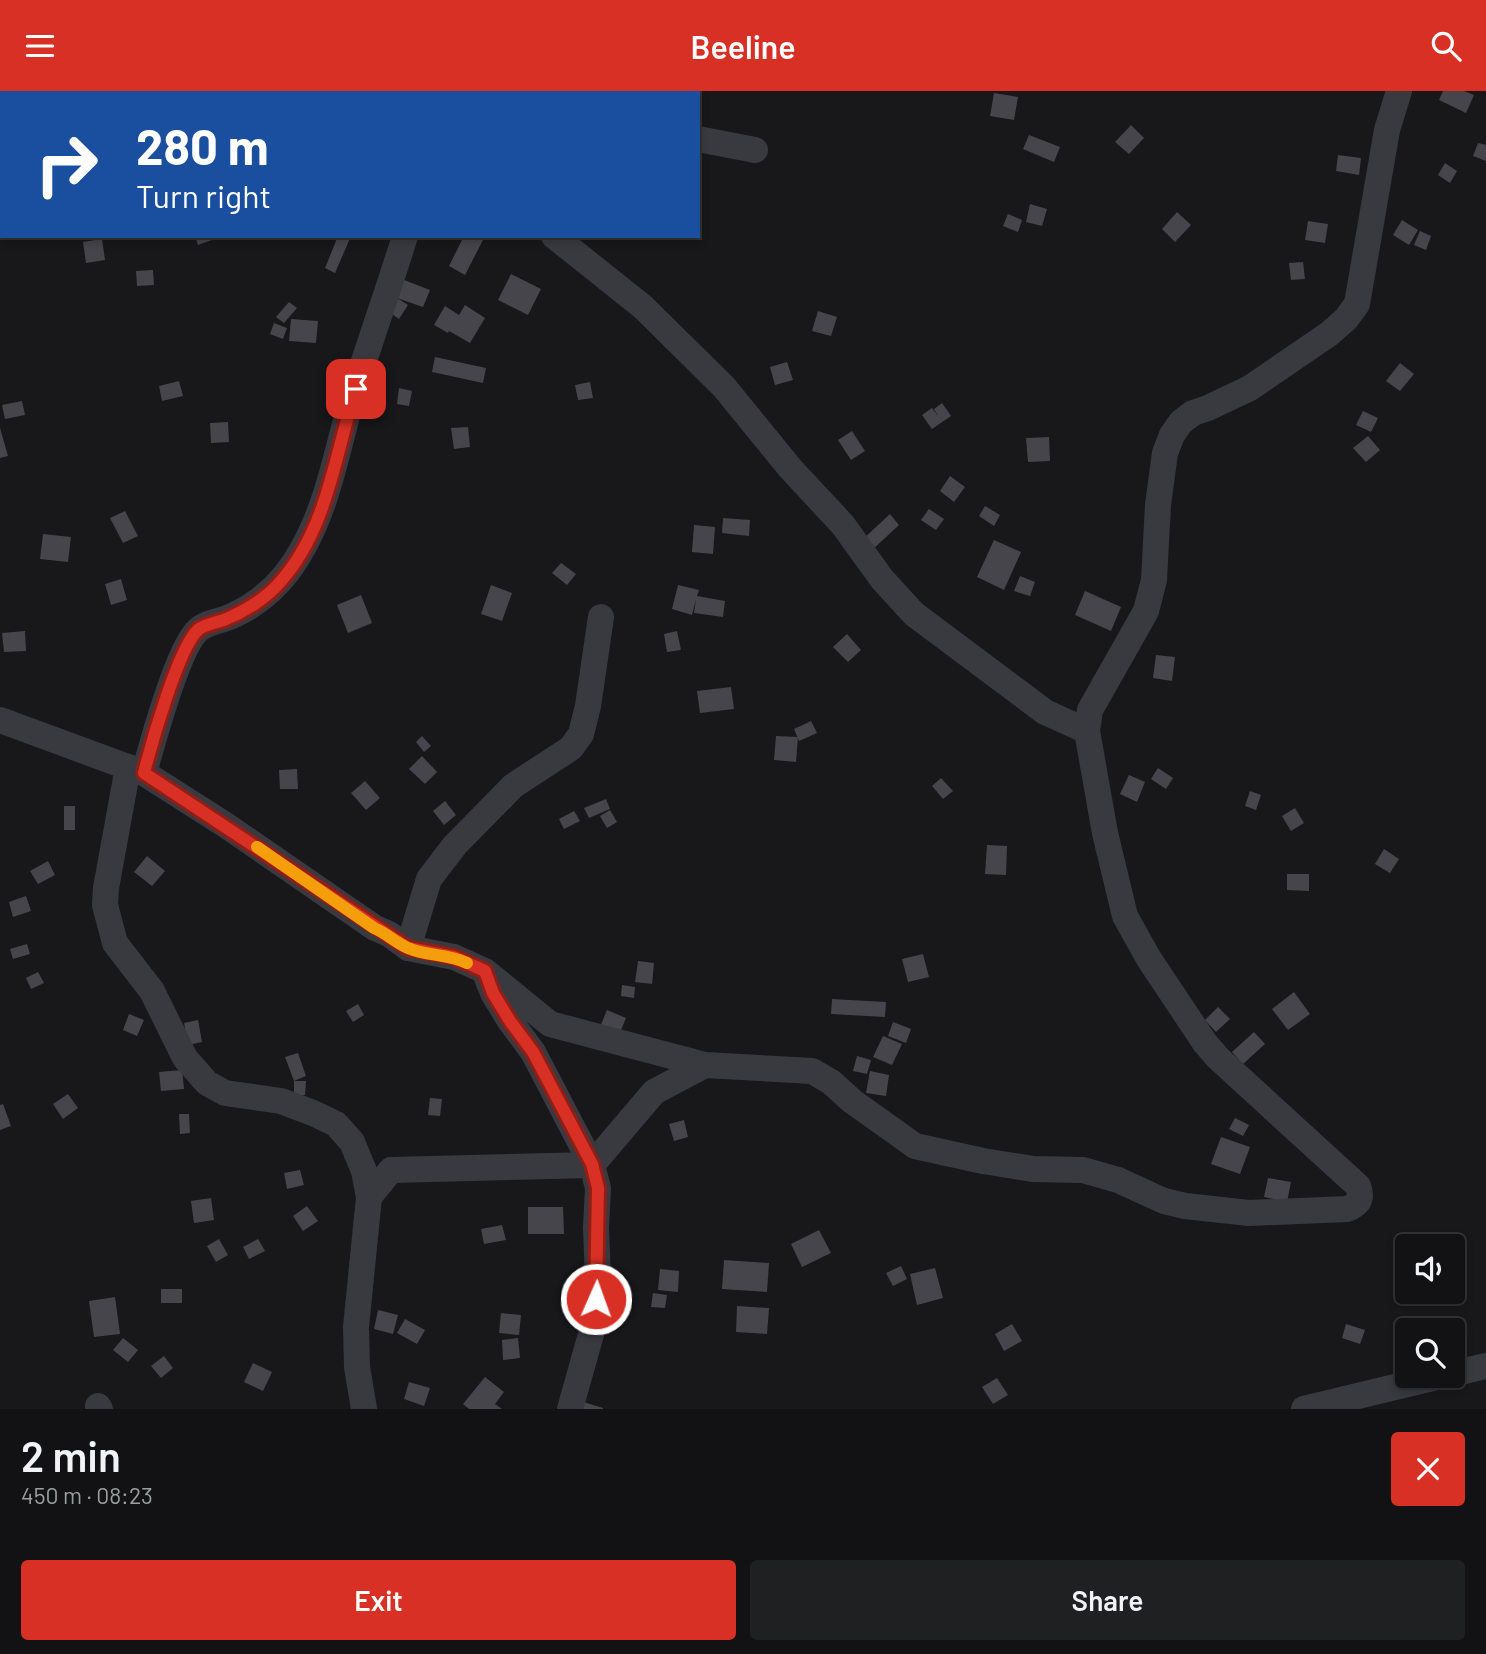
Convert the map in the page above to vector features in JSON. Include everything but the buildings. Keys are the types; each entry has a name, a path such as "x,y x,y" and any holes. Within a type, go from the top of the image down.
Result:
{"street":[{"path":"0,720 136,770 408,948 454,957 485,971 550,1024 705,1065 812,1071 831,1082 852,1101 915,1146 1033,1169 1083,1170 1118,1180 1164,1201 1185,1206 1249,1213 1346,1209 1360,1201 1361,1195 1350,1179 1230,1071 1205,1043 1125,916 1116,883 1087,731 1090,710 1146,611 1154,580 1158,505 1165,453 1172,435 1181,422 1193,413 1250,388 1329,334 1346,319 1357,304 1387,130 1399,91"},
{"path":"700,139 755,150"},
{"path":"364,1409 356,1327 369,1196 364,1171 352,1142 336,1124 281,1101 225,1093 207,1083 184,1058 152,991 114,943 105,905 106,888 136,770 188,643 197,631 243,611 281,582 303,549 326,499 348,413 404,238"},
{"path":"557,238 643,307 724,387 790,468 843,525 882,579 914,614 1045,712 1087,731"},
{"path":"408,948 429,879 455,845 513,786 571,748 581,734 601,617"},
{"path":"485,971 498,1002 533,1052 592,1164 598,1188 595,1319 570,1409"},
{"path":"369,1196 391,1170 592,1164 654,1092 705,1065"},
{"path":"1465,1371 1486,1366"},
{"path":"1304,1409 1395,1387"}],"slow traffic":[{"path":"257,847 374,928 389,934 408,948 454,957 467,963"}],"route":[{"path":"356,389 326,499 303,549 281,582 263,598 243,611 208,624 197,631 188,643 158,721 144,773 227,826 374,928 389,934 408,948 454,957 485,971 493,993 533,1052 592,1164 598,1188 596,1299"}]}
